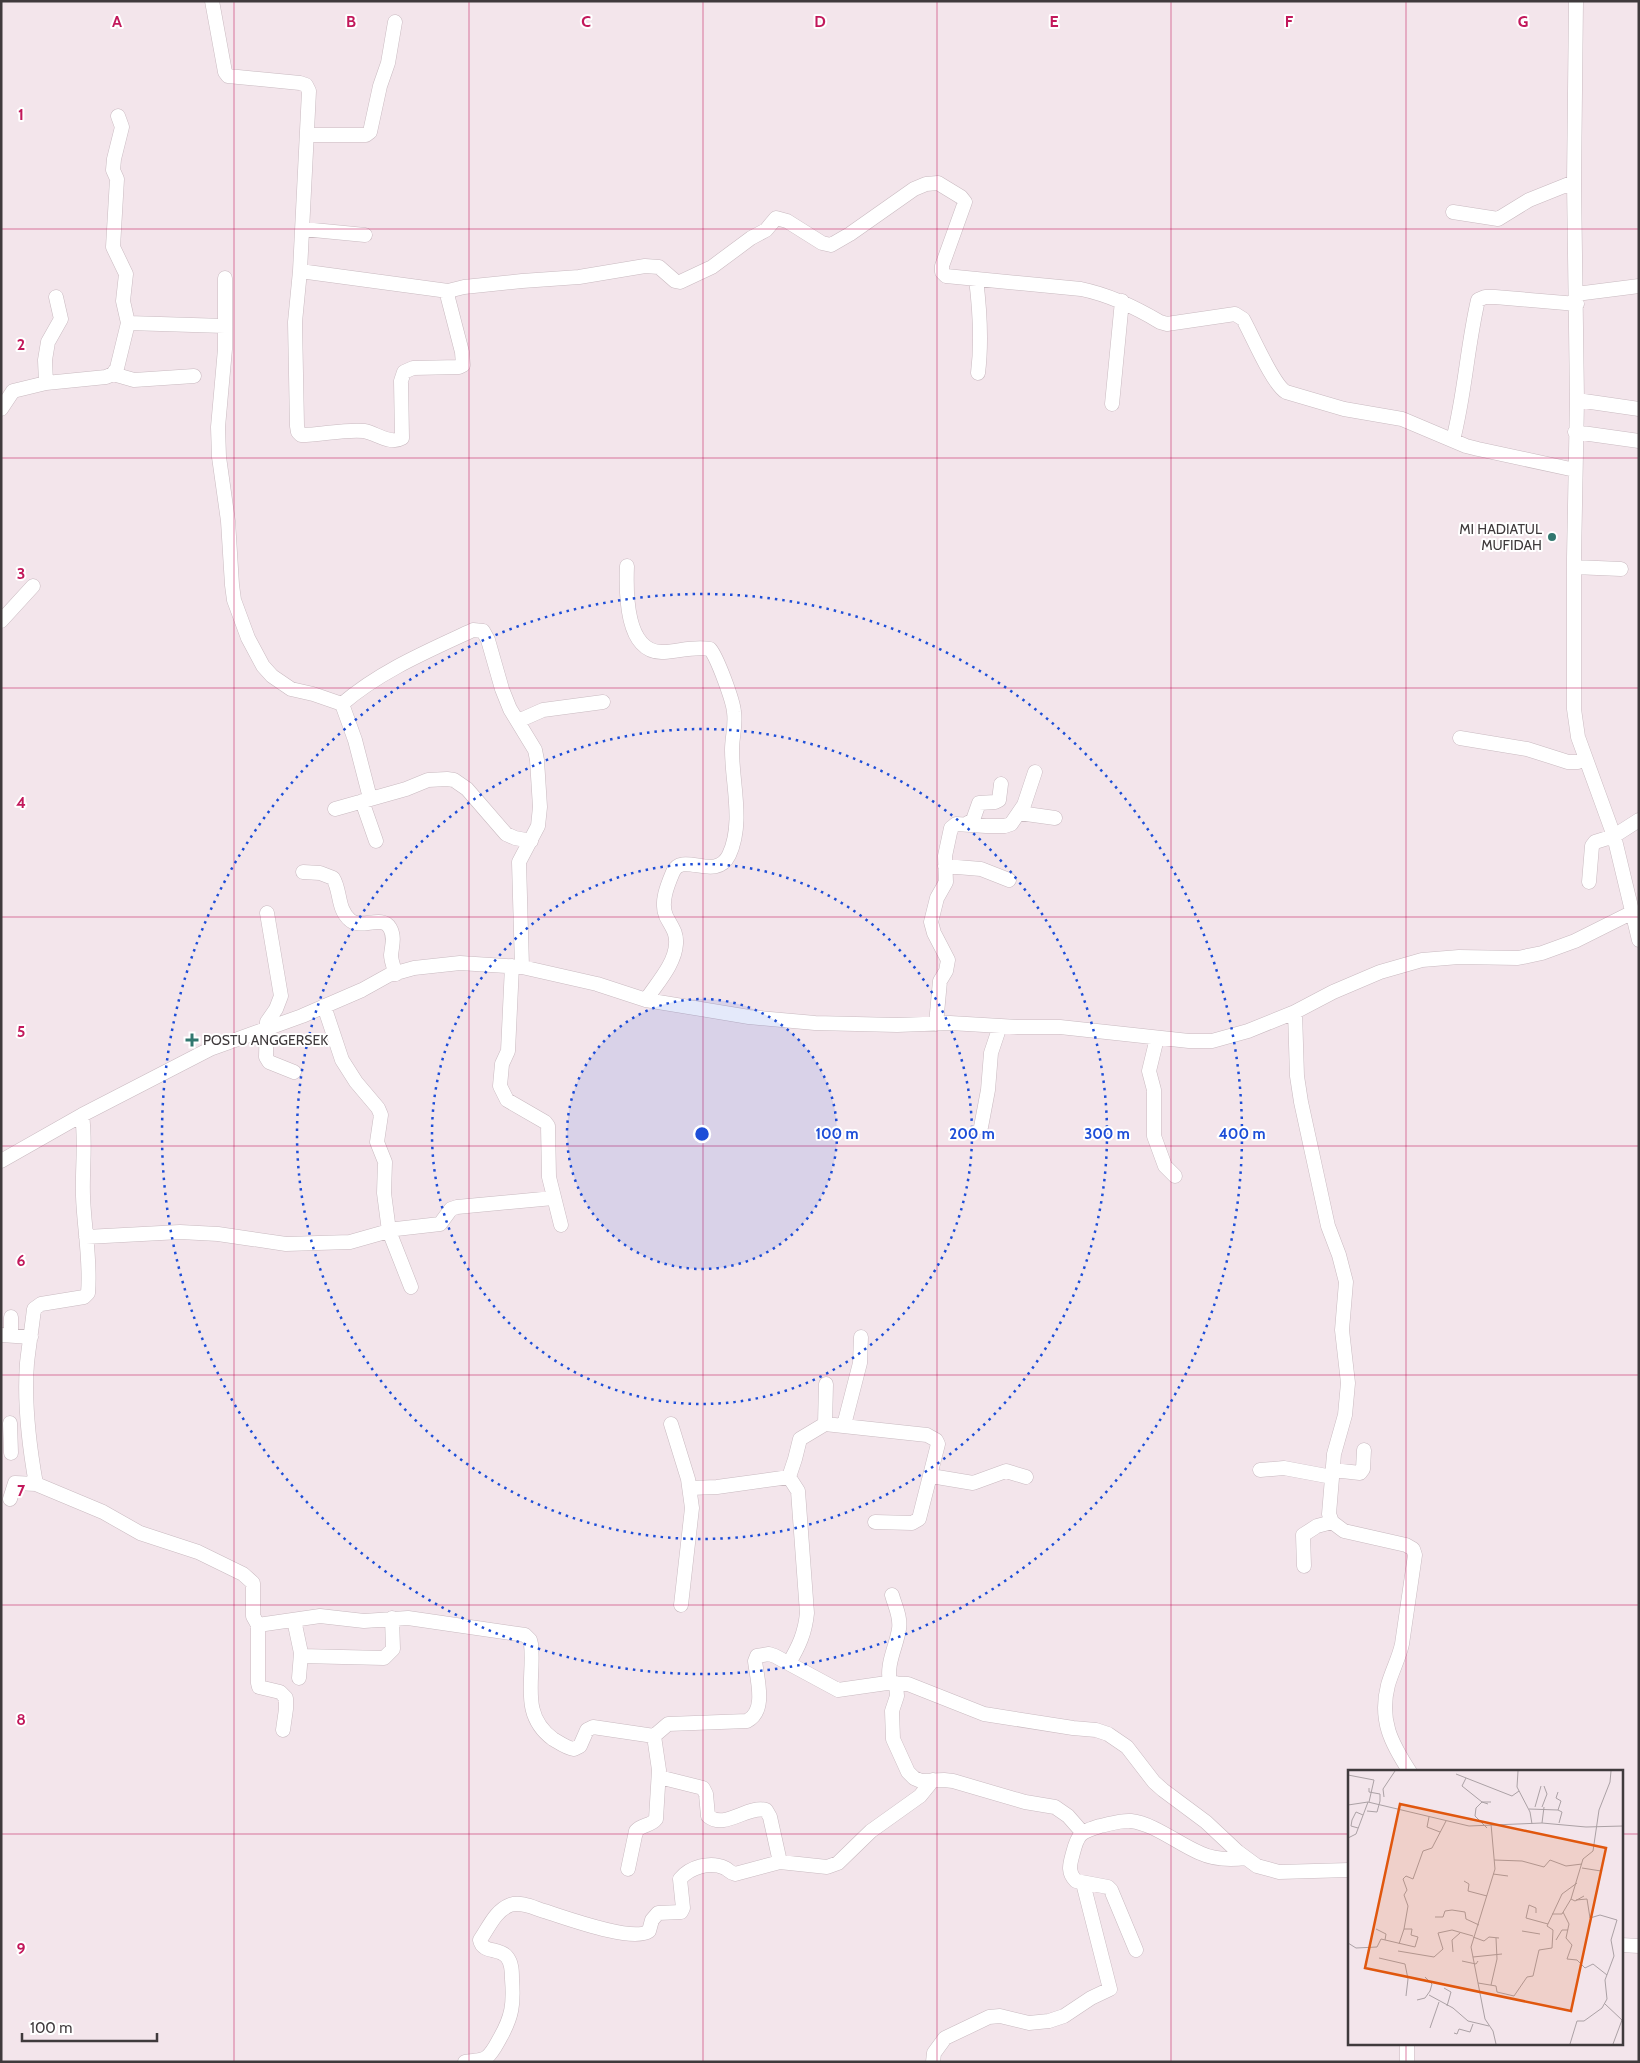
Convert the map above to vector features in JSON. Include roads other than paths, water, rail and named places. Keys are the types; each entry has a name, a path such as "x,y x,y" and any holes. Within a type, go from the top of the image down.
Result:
{"street":[{"path":"212,1 225,72 228,76 306,85 309,91 303,228 295,322 298,432 301,435 364,431 390,440 402,438 401,381 404,372 413,368 459,367 463,365 462,352 448,302 448,291"},
{"path":"1576,1 1574,182 1577,400 1574,709 1578,737 1614,836 1639,940"},
{"path":"307,135 366,135 370,132 380,86 388,63 395,22"},
{"path":"114,374 124,347 128,322 123,307 126,274 113,247 117,179 114,164 122,127 118,116"},
{"path":"1453,212 1498,219 1529,200 1574,182"},
{"path":"300,271 448,291 464,287 522,280 579,277 645,266 659,267 675,281 680,282 712,267 751,238 766,230 776,218 787,221 822,243 830,245 850,234 914,189 934,183 961,197 965,202 942,266 942,272 946,276 1081,288 1122,301 1167,324 1226,314 1238,315 1243,320 1273,377 1282,390 1344,410 1402,419 1452,440 1493,453 1575,470"},
{"path":"303,228 365,235"},
{"path":"225,278 226,326 218,427 219,457 228,521 234,600 248,638 263,666 272,676 291,690 313,694 342,704"},
{"path":"976,279 981,347 978,373"},
{"path":"1452,440 1464,388 1467,355 1478,300 1495,297 1576,299 1639,286"},
{"path":"46,383 45,360 48,342 61,319 56,297"},
{"path":"1112,404 1122,301"},
{"path":"128,322 226,326"},
{"path":"1,409 13,391 46,383 106,377 114,374 134,380 194,376"},
{"path":"1577,400 1639,408"},
{"path":"1576,432 1639,441"},
{"path":"627,566 626,590 632,629 644,644 654,651 663,652 699,647 710,649 716,658 729,693 734,711 735,727 732,749 736,818 734,839 728,857 716,867 705,868 685,863 678,865 674,870 664,906 665,914 675,931 675,951 646,1000"},
{"path":"1574,568 1621,569"},
{"path":"4,615 33,586"},
{"path":"342,704 360,688 380,676 459,636 478,630 482,631 488,640 502,689 510,708 535,750 540,807 538,826 519,862 517,966 508,1051 502,1064 500,1086 507,1100 545,1122 548,1126 549,1177 561,1224"},
{"path":"518,721 542,710 602,702"},
{"path":"342,704 355,740 376,842"},
{"path":"1460,738 1527,749 1568,762 1578,762 1585,758"},
{"path":"936,1024 940,981 946,971 948,960 934,933 931,922 936,898 946,882 946,848 951,828 956,824 1005,826 1011,824 1019,813 1035,772"},
{"path":"335,810 437,778 454,780 470,793 506,834 515,838 531,840"},
{"path":"966,824 973,820 979,803 999,800 1002,784"},
{"path":"1019,813 1055,818"},
{"path":"1589,882 1592,846 1598,840 1614,836 1639,820"},
{"path":"945,866 981,869 1009,880"},
{"path":"303,872 320,873 333,878 342,910 352,922 360,924 376,922 387,925 391,929 393,941 391,955 396,974"},
{"path":"1,1161 82,1115 210,1049 267,1029 414,968 460,963 517,966 597,984 646,1000 693,1009 816,1023 1060,1027 1189,1042 1212,1041 1248,1031 1295,1012 1333,992 1380,972 1422,960 1458,957 1518,958 1542,953 1575,942 1633,912"},
{"path":"267,913 281,996 279,1003 267,1022 267,1060 294,1072"},
{"path":"324,1006 342,1060 356,1082 378,1108 381,1115 377,1142 385,1162 384,1193 390,1231 410,1287"},
{"path":"1295,1012 1297,1076 1301,1102 1328,1226 1339,1255 1346,1282 1342,1330 1348,1383 1345,1415 1334,1454 1329,1514 1332,1522 1344,1531 1413,1548 1415,1555 1402,1644 1388,1685 1385,1709 1385,1720 1389,1735 1409,1770"},
{"path":"981,1127 988,1090 991,1053 1000,1026"},
{"path":"1157,1038 1149,1071 1154,1090 1154,1136 1165,1166 1176,1176"},
{"path":"36,1484 29,1423 27,1364 34,1309 37,1306 86,1296 88,1289 83,1195 85,1136 82,1115"},
{"path":"86,1238 180,1232 218,1234 286,1244 350,1242 390,1231 440,1224 452,1208 553,1198"},
{"path":"11,1317 6,1335 31,1337"},
{"path":"844,1425 860,1363 861,1337"},
{"path":"825,1424 826,1384"},
{"path":"11,1453 6,1422 29,1423"},
{"path":"671,1424 690,1488 692,1508 681,1604"},
{"path":"788,1477 800,1439 825,1424 933,1437 938,1444 920,1519 912,1523 875,1522"},
{"path":"1260,1470 1284,1468 1332,1473 1360,1473 1363,1469 1364,1450"},
{"path":"931,1476 973,1483 1006,1471 1026,1477"},
{"path":"690,1488 717,1487 788,1477"},
{"path":"788,1477 798,1491 807,1613 805,1630 800,1646 789,1663"},
{"path":"10,1500 15,1483 36,1484 102,1512 140,1533 198,1552 243,1574 253,1582 253,1616 258,1625 258,1683 259,1687 280,1692 286,1698 283,1730"},
{"path":"1304,1566 1303,1535 1317,1526 1332,1522"},
{"path":"892,1595 898,1615 899,1627 890,1658 888,1674 897,1696 892,1711 895,1746 908,1772 920,1781 944,1780 966,1784 1017,1800 1055,1807 1068,1816 1082,1832"},
{"path":"258,1625 320,1616 364,1621 408,1618 458,1627 516,1633 528,1637 531,1650 530,1686 533,1715 540,1727 571,1749 579,1748 587,1730 593,1727 654,1736 668,1724 747,1721 756,1715 759,1702 755,1658 762,1654 769,1654 789,1663 838,1690 893,1683 908,1684 984,1714 1096,1730 1108,1734 1127,1747 1154,1782 1163,1790 1206,1822 1257,1866 1279,1872 1348,1870"},
{"path":"301,1656 384,1658 393,1649 392,1618"},
{"path":"294,1620 301,1656 299,1678"},
{"path":"628,1869 636,1831 639,1827 653,1823 656,1819 659,1777 654,1736"},
{"path":"659,1777 703,1788 706,1794 708,1816 711,1818 722,1820 753,1810 767,1811 780,1862"},
{"path":"465,2062 479,2060 492,2052 511,2019 514,1999 510,1963 507,1956 484,1948 480,1940 500,1912 510,1905 519,1904 602,1929 644,1934 649,1931 652,1920 658,1913 681,1912 683,1908 680,1879 692,1869 713,1866 726,1868 730,1873 735,1874 780,1862 827,1867 838,1863 871,1831 920,1796 933,1780"},
{"path":"1136,1950 1111,1890 1108,1887 1083,1883 1073,1878 1069,1868 1077,1839 1082,1832 1109,1824 1130,1821 1142,1824 1201,1854 1228,1860 1246,1858"},
{"path":"933,2062 934,2053 945,2038 989,2017 1000,2016 1029,2023 1049,2021 1060,2018 1091,1998 1110,1989 1083,1883"},
{"path":"1622,1945 1639,1946"},
{"path":"1407,2046 1407,2062"}],"place":[{"name":"MI HADIATUL MUFIDAH","path":"1552,537"},
{"name":"POSTU ANGGERSEK","path":"192,1040"}]}
